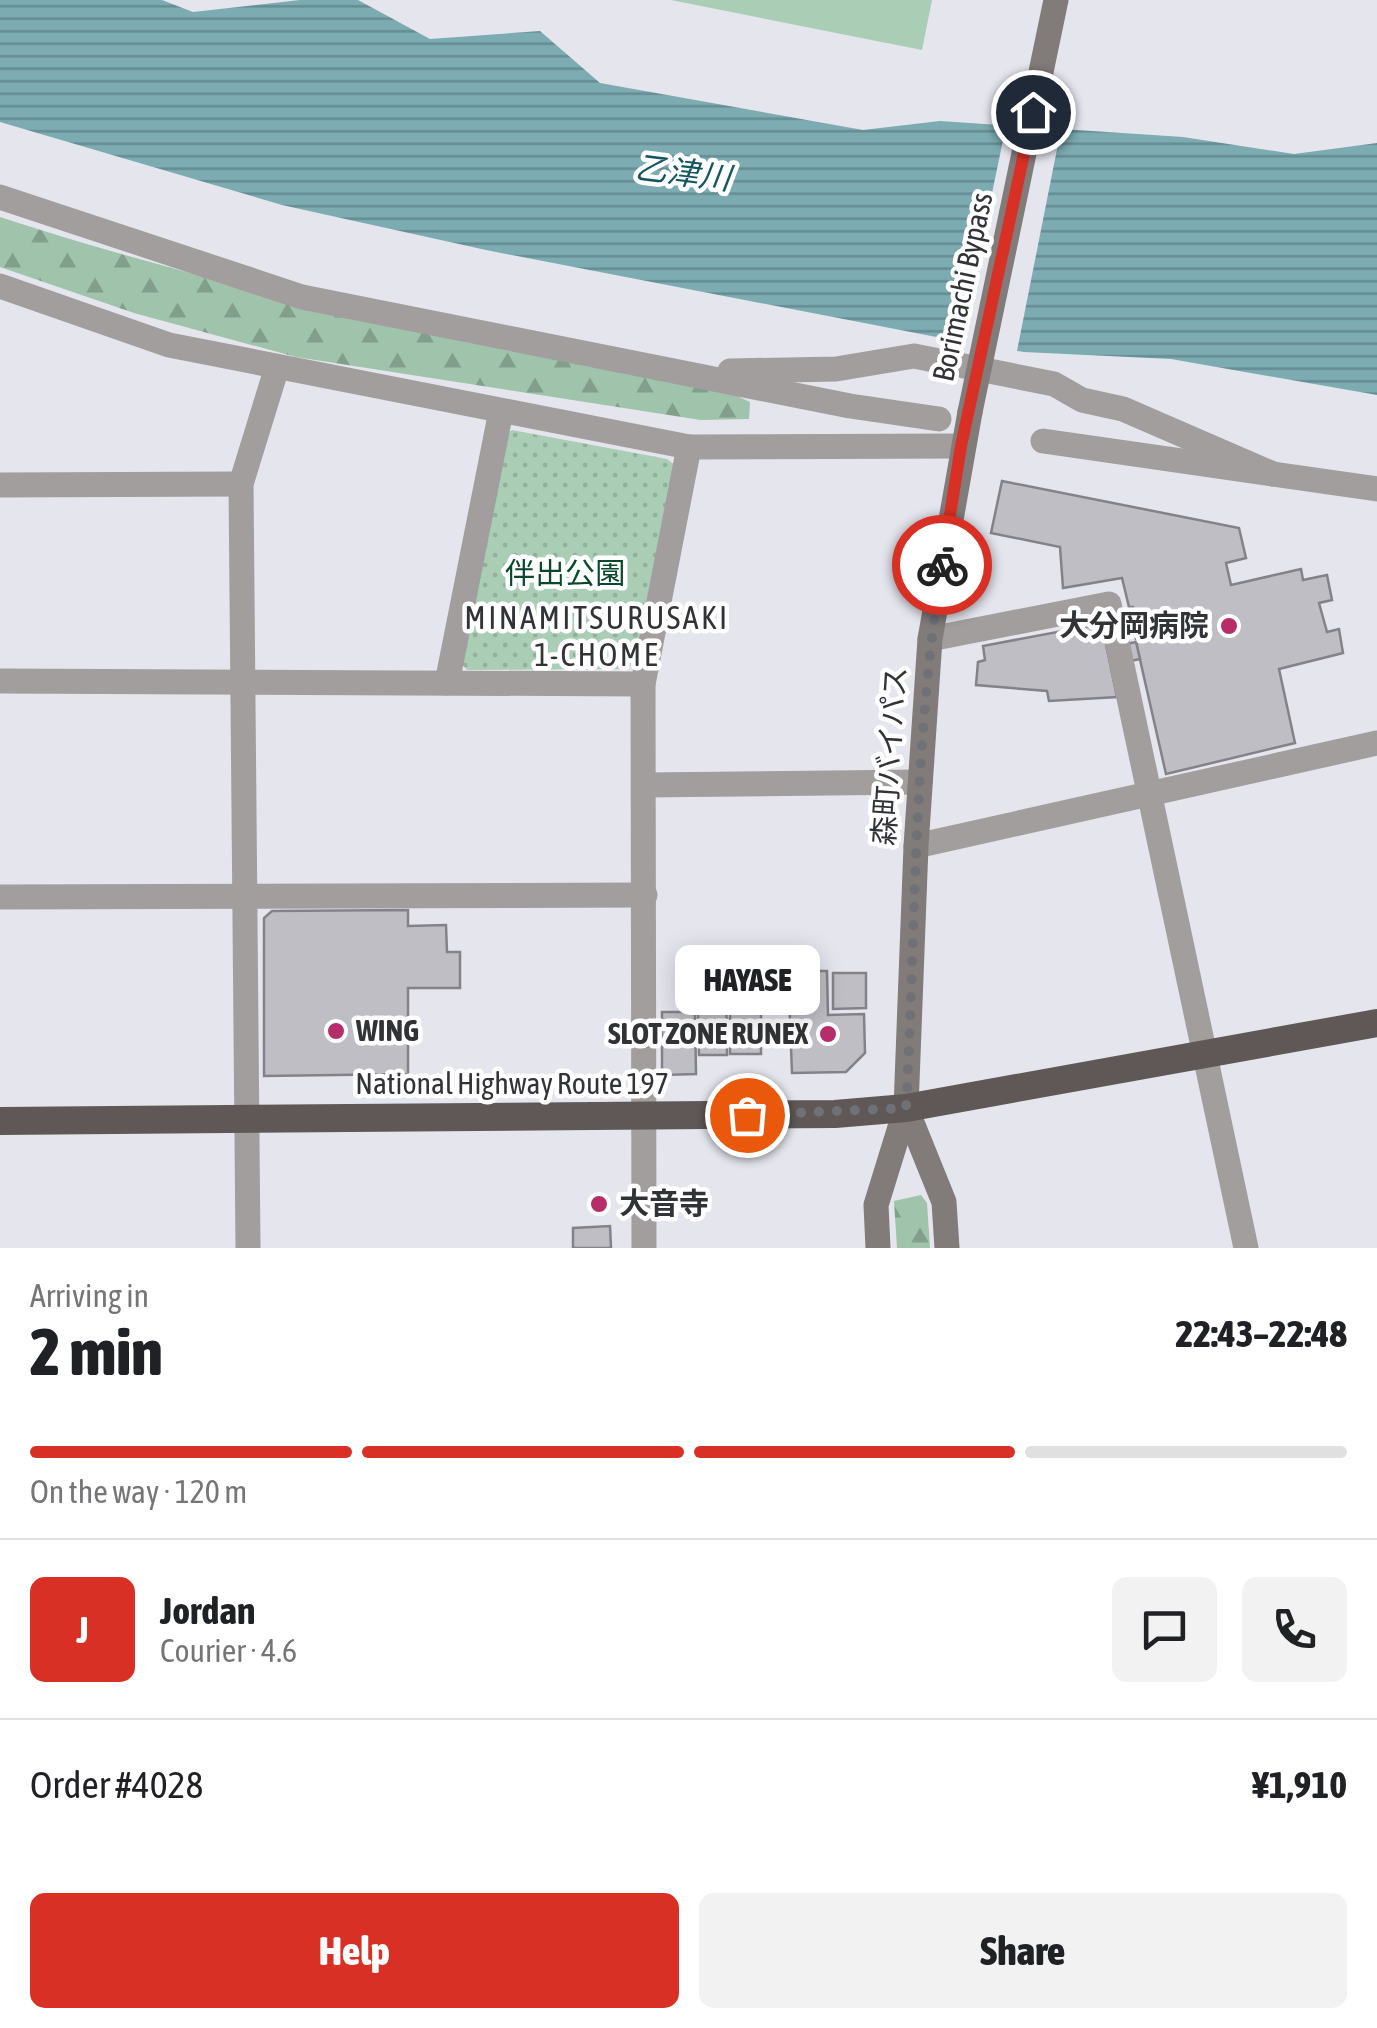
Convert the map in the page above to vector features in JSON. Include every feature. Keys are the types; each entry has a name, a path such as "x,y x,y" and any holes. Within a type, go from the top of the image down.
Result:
{"highway":[{"name":"National Highway Route 197","path":"0,1121 835,1114 906,1108 1377,1023"}],"main road":[{"name":"Borimachi Bypass","path":"970,412 1056,0"},
{"name":"森町バイパス","path":"906,1108 916,846 930,639 970,412"},
{"path":"878,1248 876,1204 906,1108"},
{"path":"906,1108 944,1202 947,1248"}],"street":[{"path":"0,197 302,296 940,420"},
{"path":"0,286 169,346 689,447 961,446"},
{"path":"690,374 836,369 914,356 1054,384 1082,400 1122,408 1273,474"},
{"path":"248,1248 241,484 276,366"},
{"path":"447,682 501,410"},
{"path":"1044,441 1377,489"},
{"path":"644,1248 642,684 689,447"},
{"path":"0,485 241,484"},
{"path":"930,639 1108,604 1246,1248"},
{"path":"0,681 642,684"},
{"path":"916,846 1377,743"},
{"path":"644,785 920,782"},
{"path":"0,897 645,895"}],"green space":[{"path":"671,0 932,0 922,50"},
{"path":"0,217 267,292 446,333 718,387 750,402 749,419 701,420 296,357 134,313 0,267"},
{"name":"伴出公園","path":"512,430 667,459 676,466 637,660 627,669 467,670 458,660 504,436"},
{"path":"921,1195 927,1203 930,1248 897,1248 894,1201"}],"water":[{"name":"乙津川","path":"0,0 162,0 193,12 300,0 358,0 430,39 540,31 600,83 863,130 940,121 1183,137 1294,154 1377,143 1377,395 1171,359 1024,352 952,340 486,250 282,205 0,122"}],"pier":[{"path":"1007,121 1062,124 1016,356 960,347"}],"building":[{"name":"大分岡病院","path":"1002,481 1239,528 1246,558 1226,563 1231,585 1301,569 1303,580 1327,575 1332,600 1319,603 1327,632 1339,629 1343,653 1279,669 1295,743 1166,774 1136,642 1141,642 1136,639 1133,607 1129,607 1122,578 1063,588 1060,547 991,533"},
{"path":"1089,626 1099,632 1106,644 1117,697 1049,701 1047,691 976,685 978,662 985,660 983,646"},
{"path":"1136,642 1140,659 1111,665 1107,648"},
{"name":"WING","path":"408,910 408,926 446,925 447,952 460,952 460,988 408,988 408,1074 264,1076 264,918 272,911"},
{"name":"SLOT ZONE RUNEX","path":"788,971 827,971 828,1015 864,1014 865,1053 846,1072 792,1073"},
{"path":"697,973 726,973 727,1055 699,1055"},
{"path":"833,973 866,973 866,1008 833,1009"},
{"path":"730,979 761,979 761,1054 730,1054"},
{"path":"662,1012 695,1012 696,1074 662,1075"},
{"path":"610,1226 611,1248 573,1248 573,1228"}],"way so far":[{"path":"747,1115 906,1108 918,814 930,639 942,565"}],"place":[{"name":"大分岡病院","path":"1229,626"},
{"name":"WING","path":"336,1031"},
{"name":"SLOT ZONE RUNEX","path":"828,1034"},
{"name":"HAYASE","path":"747,1115"},
{"name":"大音寺","path":"599,1204"}],"district":[{"name":"MINAMITSURUSAKI 1-CHOME","path":"597,636"}],"route":[{"path":"942,565 961,446 1033,112"}]}
